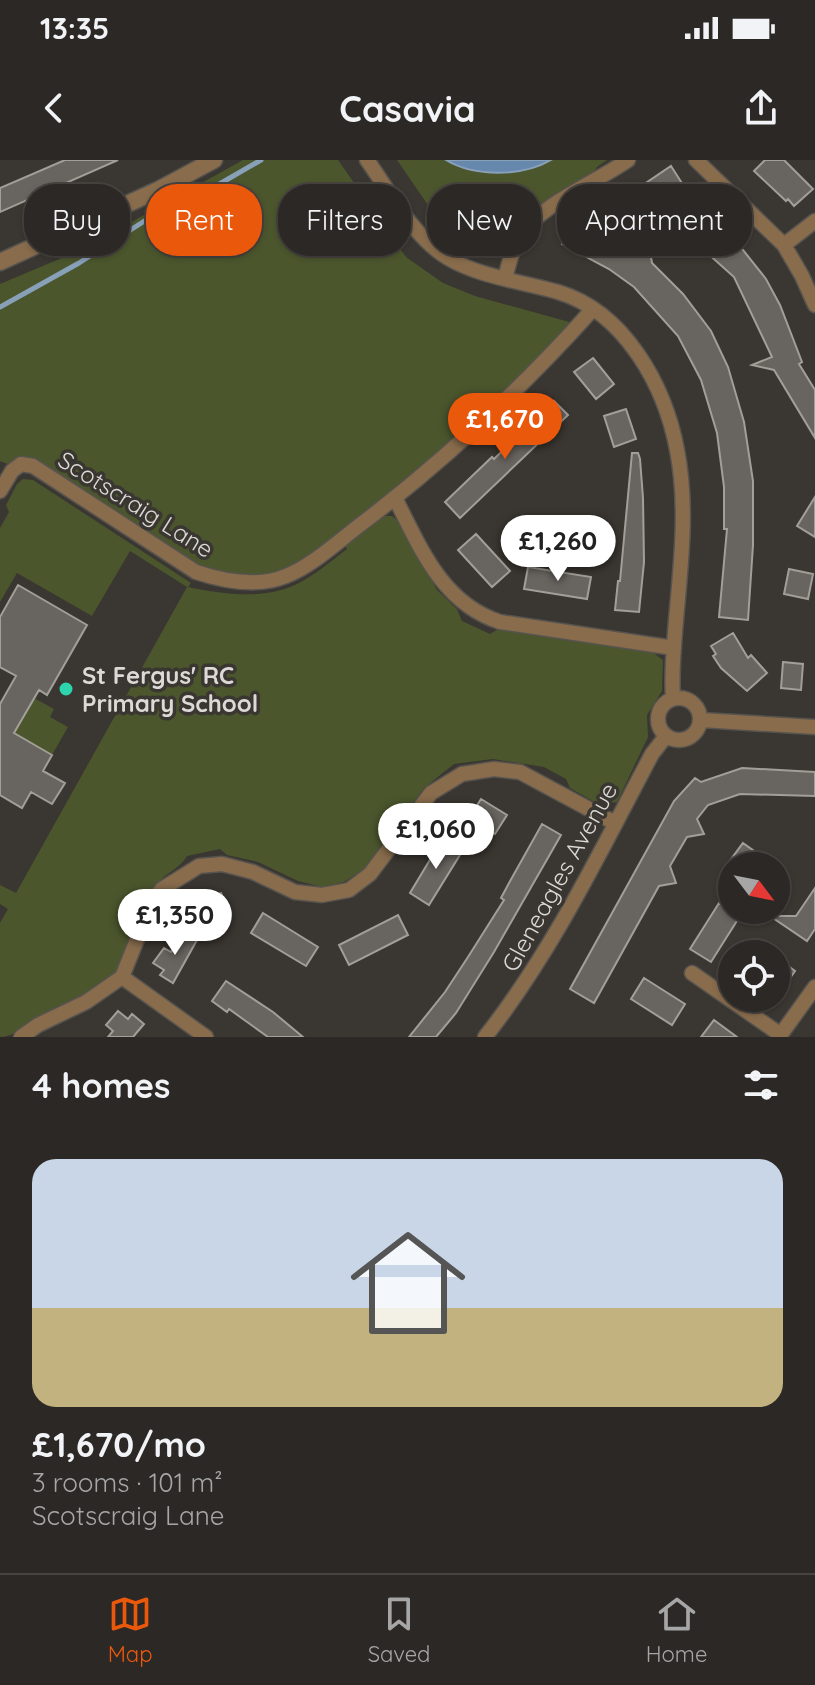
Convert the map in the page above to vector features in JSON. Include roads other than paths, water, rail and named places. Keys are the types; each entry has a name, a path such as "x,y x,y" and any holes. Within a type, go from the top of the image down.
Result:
{"street":[{"path":"0,262 158,190 214,160"},
{"path":"367,160 428,242 447,257 465,266 563,294 593,309 616,329 646,365 666,405 674,436 682,495 683,527 671,672 673,698"},
{"path":"505,278 519,238 531,223 628,160"},
{"path":"696,160 784,245 815,305"},
{"path":"784,245 815,221"},
{"name":"Scotscraig Lane","path":"0,491 12,471 21,464 33,466 196,572 223,581 255,582 284,577 312,562 395,498 508,399 593,309"},
{"path":"395,498 424,556 445,587 461,603 482,616 500,622 674,648"},
{"path":"680,697 692,702 701,720 696,732 685,740 666,736 658,725 662,706 673,698 680,697"},
{"path":"701,720 815,727"},
{"name":"Gleneagles Avenue","path":"485,1037 513,1002 542,955 652,754 666,736"},
{"path":"21,1037 38,1025 86,1002 122,977 152,902 162,889 199,866 222,864 253,872 295,892 322,895 349,890 370,874 431,793 462,774 494,769 520,772 615,823"},
{"path":"692,973 718,985"},
{"path":"122,977 206,1037"},
{"path":"753,1012 780,1036 815,987"}],"water":[{"path":"446,160 551,160 526,170 498,173 470,170"}],"waterway":[{"path":"0,307 79,263 146,220 209,190 261,160"}],"place":[{"name":"St Fergus' RC Primary School","path":"66,689"}]}
